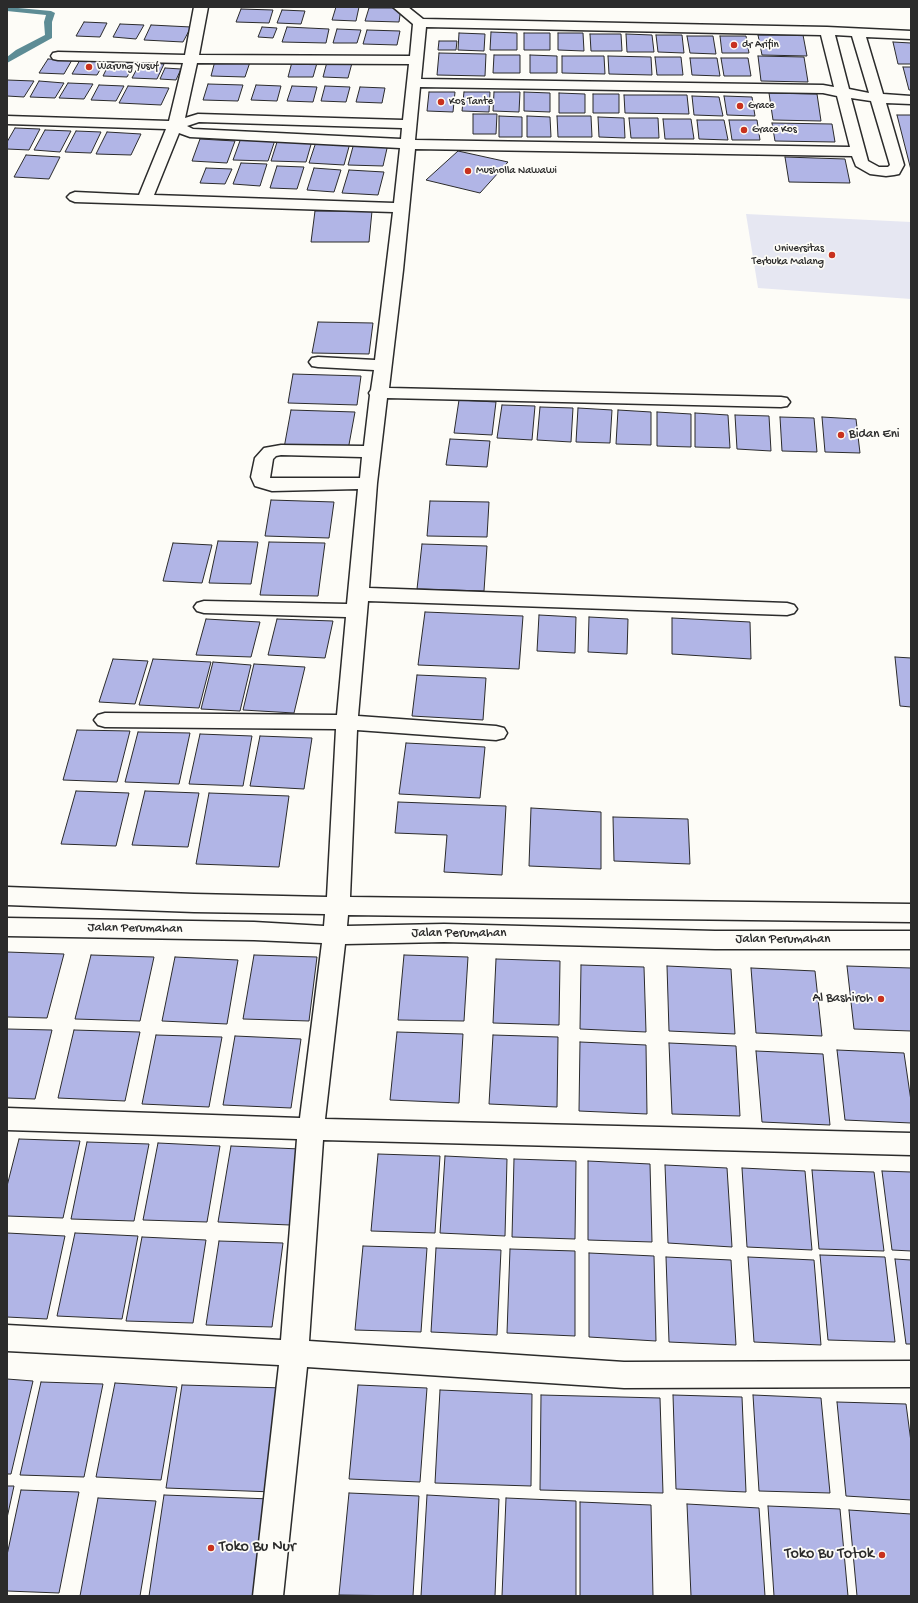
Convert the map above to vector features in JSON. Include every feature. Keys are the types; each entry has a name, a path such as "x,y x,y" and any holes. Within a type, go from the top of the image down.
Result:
{"street":[{"path":"144,200 175,125 191,59 201,7"},
{"path":"400,7 420,23 827,31 911,35"},
{"path":"268,1596 294,1353 311,1130 338,906 347,722 368,483 378,393 395,270 400,208 420,23"},
{"path":"827,31 861,163 875,171 894,171 897,165 858,33"},
{"path":"58,56 191,59 417,60"},
{"path":"414,83 815,88 876,98 911,100"},
{"path":"7,120 175,125 198,118 410,124"},
{"path":"175,125 190,133 407,144 858,152"},
{"path":"75,197 400,208"},
{"path":"318,362 382,366"},
{"path":"378,393 781,402"},
{"path":"368,483 272,485 262,482 260,477 264,458 270,452 280,450 372,452"},
{"path":"204,607 358,602 788,609"},
{"path":"105,720 347,722 496,734"},
{"name":"Jalan Perumahan","path":"7,896 194,903 338,906 911,913"},
{"path":"552,909 554,936"},
{"name":"Jalan Perumahan","path":"7,927 254,931 334,936 444,932 715,940 911,940"},
{"path":"7,1119 311,1130 911,1144"},
{"path":"7,1338 294,1353 624,1375 911,1374"}],"shaded area":[{"name":"Universitas Terbuka Malang","path":"746,214 911,222 911,299 758,288"}],"building":[{"path":"336,7 359,7 356,21 332,20"},
{"path":"369,8 401,8 399,22 365,21"},
{"path":"241,9 273,10 269,23 236,22"},
{"path":"282,10 305,11 301,24 277,23"},
{"path":"84,22 107,23 100,37 76,36"},
{"path":"120,24 144,25 136,39 113,37"},
{"path":"151,25 191,27 183,42 144,40"},
{"path":"262,27 277,28 273,38 258,37"},
{"path":"287,27 329,29 326,43 282,42"},
{"path":"337,29 361,30 357,43 333,43"},
{"path":"367,30 400,31 397,45 363,44"},
{"path":"491,32 517,33 517,50 490,50"},
{"path":"459,33 485,34 484,51 458,50"},
{"path":"524,33 550,33 550,50 524,50"},
{"path":"558,33 583,33 584,51 558,50"},
{"path":"590,34 621,34 622,51 591,51"},
{"path":"626,34 652,35 654,52 627,52"},
{"path":"656,35 682,35 684,53 658,52"},
{"path":"758,35 803,35 807,56 762,55"},
{"path":"687,36 713,36 716,54 690,53"},
{"name":"dr Arifin","path":"720,36 746,36 749,53 722,53"},
{"path":"439,41 457,41 456,50 438,50"},
{"path":"893,42 911,43 911,64 898,64"},
{"path":"439,53 486,54 485,76 437,75"},
{"path":"494,55 520,55 520,73 493,73"},
{"path":"530,55 557,56 557,73 530,73"},
{"path":"562,56 604,56 605,74 562,73"},
{"path":"608,56 651,57 652,75 609,74"},
{"path":"758,56 804,57 808,82 761,81"},
{"path":"655,57 681,57 683,75 657,75"},
{"path":"690,58 717,58 720,76 692,75"},
{"path":"721,58 748,58 751,76 724,76"},
{"path":"48,59 72,60 64,74 39,73"},
{"name":"Warung Yusuf","path":"80,60 105,61 97,75 72,74"},
{"path":"215,61 250,62 245,77 211,76"},
{"path":"110,62 135,63 127,77 103,76"},
{"path":"292,62 317,63 313,77 288,77"},
{"path":"327,62 352,63 348,78 323,77"},
{"path":"140,63 164,64 157,79 132,78"},
{"path":"903,67 911,67 911,90 909,90"},
{"path":"165,68 181,69 176,80 160,79"},
{"path":"7,80 34,81 24,97 7,96"},
{"path":"39,81 64,83 55,98 30,97"},
{"path":"68,83 93,84 84,99 59,98"},
{"path":"208,84 243,85 238,101 203,100"},
{"path":"99,85 124,86 116,101 91,100"},
{"path":"256,85 281,86 277,101 251,100"},
{"path":"128,86 169,88 161,105 119,103"},
{"path":"292,86 317,87 313,102 287,101"},
{"path":"325,86 350,87 346,102 321,101"},
{"path":"360,87 385,88 382,103 356,102"},
{"name":"Kos Tante","path":"429,92 455,92 453,112 427,111"},
{"path":"464,92 490,92 489,112 462,111"},
{"path":"494,92 520,92 519,112 493,111"},
{"path":"524,92 550,93 550,112 524,111"},
{"path":"559,93 585,94 585,113 559,113"},
{"path":"769,93 817,94 821,121 773,120"},
{"path":"593,94 619,94 619,113 593,113"},
{"path":"624,95 687,95 689,114 625,113"},
{"path":"692,96 719,97 723,116 694,115"},
{"name":"Grace","path":"724,96 752,97 755,116 727,115"},
{"path":"473,114 497,114 496,134 473,134"},
{"path":"897,115 911,115 911,170"},
{"path":"499,116 522,117 522,137 499,137"},
{"path":"527,116 550,117 551,137 527,137"},
{"path":"557,116 591,116 592,137 558,137"},
{"path":"598,117 624,118 625,138 599,137"},
{"path":"629,118 658,118 659,138 631,138"},
{"path":"663,119 691,119 694,139 665,139"},
{"path":"697,120 724,120 728,140 699,139"},
{"name":"Grace Kos","path":"729,120 757,120 760,140 732,140"},
{"path":"772,123 832,124 835,142 775,141"},
{"path":"15,128 40,129 29,150 7,149 7,142"},
{"path":"45,130 71,131 60,152 34,150"},
{"path":"76,131 101,132 91,153 65,152"},
{"path":"107,132 141,134 131,155 96,154"},
{"path":"241,138 275,140 268,161 233,160"},
{"path":"200,139 235,141 227,163 192,161"},
{"path":"278,139 312,141 306,162 271,161"},
{"path":"316,142 350,143 344,165 309,163"},
{"path":"354,143 388,144 383,166 348,165"},
{"name":"Musholla Nawawi","path":"458,151 508,162 480,193 426,180"},
{"path":"26,155 60,157 49,179 14,177"},
{"path":"785,157 845,159 850,183 789,182"},
{"path":"241,163 267,164 260,186 233,184"},
{"path":"277,166 304,167 297,189 270,188"},
{"path":"206,168 232,169 225,184 200,183"},
{"path":"314,168 341,170 334,192 307,190"},
{"path":"349,170 384,172 378,195 342,193"},
{"path":"315,211 372,211 369,242 311,242"},
{"path":"318,322 373,323 369,354 312,353"},
{"path":"293,374 361,376 357,405 288,403"},
{"path":"459,400 496,402 492,435 454,433"},
{"path":"502,405 535,406 532,440 497,438"},
{"path":"540,407 573,408 571,442 537,440"},
{"path":"578,408 612,410 610,443 576,442"},
{"path":"291,410 355,412 348,450 284,448"},
{"path":"618,410 651,412 651,445 616,444"},
{"path":"657,412 691,414 691,447 657,446"},
{"path":"695,413 728,415 730,448 695,447"},
{"path":"735,415 769,416 771,451 737,449"},
{"path":"780,417 814,418 817,452 782,451"},
{"name":"Bidan Eni","path":"822,417 856,419 860,453 825,452"},
{"path":"450,439 490,441 487,467 446,465"},
{"path":"271,500 334,502 329,538 265,536"},
{"path":"430,501 489,502 487,537 427,536"},
{"path":"218,541 258,542 251,584 209,583"},
{"path":"269,542 325,543 318,596 260,595"},
{"path":"173,543 212,545 202,583 163,581"},
{"path":"422,544 487,546 484,591 417,589"},
{"path":"425,612 523,616 519,669 418,665"},
{"path":"539,615 576,617 575,653 537,651"},
{"path":"589,617 628,619 627,654 588,652"},
{"path":"672,618 750,622 751,659 672,654"},
{"path":"206,619 260,622 251,657 196,655"},
{"path":"277,619 333,621 325,658 268,655"},
{"path":"895,657 911,658 911,707 900,706"},
{"path":"113,659 148,661 135,704 99,702"},
{"path":"153,659 211,662 199,708 139,705"},
{"path":"213,662 251,665 240,711 201,709"},
{"path":"254,664 305,667 294,713 243,710"},
{"path":"417,675 486,678 483,720 412,716"},
{"path":"77,730 130,731 117,782 63,780"},
{"path":"138,732 190,733 179,784 125,782"},
{"path":"200,734 252,736 243,786 189,784"},
{"path":"260,736 312,738 304,789 250,786"},
{"path":"406,743 485,747 480,798 399,794"},
{"path":"76,791 129,793 116,846 61,844"},
{"path":"145,791 199,793 188,847 132,845"},
{"path":"209,793 289,796 279,867 196,864"},
{"path":"398,802 506,806 502,875 444,872 447,835 395,833"},
{"path":"531,808 601,812 601,869 529,866"},
{"path":"613,817 688,819 690,864 614,861"},
{"path":"7,952 64,954 47,1018 7,1017"},
{"path":"91,955 154,957 140,1021 75,1019"},
{"path":"254,955 317,957 309,1021 243,1019"},
{"path":"404,955 468,957 464,1021 398,1020"},
{"path":"175,957 238,960 227,1024 162,1021"},
{"path":"496,959 560,961 559,1025 493,1023"},
{"path":"581,965 644,967 646,1032 580,1029"},
{"path":"667,966 731,969 735,1034 669,1031"},
{"name":"Al Bashiroh","path":"847,966 911,968 911,1031 854,1029"},
{"path":"751,968 815,971 822,1036 756,1033"},
{"path":"7,1029 52,1030 35,1099 7,1098"},
{"path":"74,1030 140,1032 125,1101 58,1098"},
{"path":"397,1032 463,1034 459,1103 390,1100"},
{"path":"156,1035 222,1037 209,1107 142,1104"},
{"path":"493,1035 558,1037 557,1107 489,1104"},
{"path":"235,1036 301,1039 291,1108 223,1105"},
{"path":"580,1042 646,1045 647,1114 579,1111"},
{"path":"669,1043 736,1046 740,1116 672,1114"},
{"path":"837,1050 904,1053 911,1101 911,1123 845,1120"},
{"path":"756,1051 823,1054 830,1125 762,1122"},
{"path":"19,1139 80,1141 63,1218 7,1216 7,1186"},
{"path":"87,1142 149,1144 134,1221 71,1219"},
{"path":"158,1143 220,1146 207,1222 143,1220"},
{"path":"231,1146 300,1149 290,1225 218,1222"},
{"path":"378,1154 440,1156 435,1233 371,1231"},
{"path":"445,1156 507,1159 505,1236 440,1233"},
{"path":"514,1159 576,1161 575,1239 512,1237"},
{"path":"588,1161 650,1164 652,1242 588,1240"},
{"path":"665,1165 727,1168 732,1247 668,1243"},
{"path":"742,1168 805,1171 812,1250 747,1247"},
{"path":"812,1170 874,1172 884,1251 819,1249"},
{"path":"882,1171 911,1172 911,1251 892,1250"},
{"path":"7,1233 65,1236 47,1319 7,1317"},
{"path":"75,1233 138,1236 122,1319 57,1316"},
{"path":"142,1237 206,1240 193,1323 126,1321"},
{"path":"219,1241 283,1243 272,1327 206,1325"},
{"path":"363,1246 427,1248 421,1332 355,1330"},
{"path":"436,1248 501,1250 497,1335 431,1332"},
{"path":"510,1249 575,1251 575,1336 507,1333"},
{"path":"589,1253 654,1256 656,1341 589,1337"},
{"path":"820,1255 885,1257 895,1342 828,1340"},
{"path":"666,1257 731,1260 736,1345 669,1342"},
{"path":"748,1257 814,1260 821,1345 754,1342"},
{"path":"895,1259 911,1260 911,1344 906,1344"},
{"path":"7,1379 33,1381 11,1474 7,1474"},
{"path":"41,1382 103,1384 84,1477 20,1475"},
{"path":"115,1383 177,1387 161,1480 96,1477"},
{"path":"182,1385 284,1388 273,1492 166,1488"},
{"path":"358,1385 427,1388 420,1482 349,1479"},
{"path":"440,1390 532,1394 531,1486 435,1483"},
{"path":"541,1395 660,1398 663,1493 540,1490"},
{"path":"673,1395 742,1397 746,1492 676,1489"},
{"path":"753,1395 821,1398 830,1493 759,1491"},
{"path":"837,1402 906,1404 911,1442 911,1500 846,1496"},
{"path":"7,1486 14,1486 7,1518"},
{"path":"21,1490 79,1492 59,1593 7,1591 7,1555"},
{"path":"349,1493 419,1496 413,1596 339,1595"},
{"name":"Toko Bu Nur","path":"164,1495 271,1499 261,1596 149,1596"},
{"path":"427,1495 499,1499 495,1596 421,1596"},
{"path":"98,1498 156,1501 140,1596 80,1596"},
{"path":"506,1498 576,1501 576,1596 502,1596"},
{"path":"580,1502 651,1505 653,1596 580,1596"},
{"path":"687,1504 759,1508 765,1596 691,1596"},
{"path":"768,1506 840,1509 848,1596 774,1596"},
{"name":"Toko Bu Totok","path":"849,1510 911,1514 911,1596 857,1596"}],"waterway":[{"path":"7,9 51,13 48,22 49,36 19,52 7,61"}],"place":[{"name":"dr Arifin","path":"734,45"},
{"name":"Warung Yusuf","path":"89,67"},
{"name":"Kos Tante","path":"441,102"},
{"name":"Grace","path":"740,106"},
{"name":"Grace Kos","path":"744,130"},
{"name":"Musholla Nawawi","path":"468,171"},
{"name":"Universitas Terbuka Malang","path":"832,255"},
{"name":"Bidan Eni","path":"841,435"},
{"name":"Al Bashiroh","path":"881,999"},
{"name":"Toko Bu Nur","path":"211,1548"},
{"name":"Toko Bu Totok","path":"882,1555"}]}
